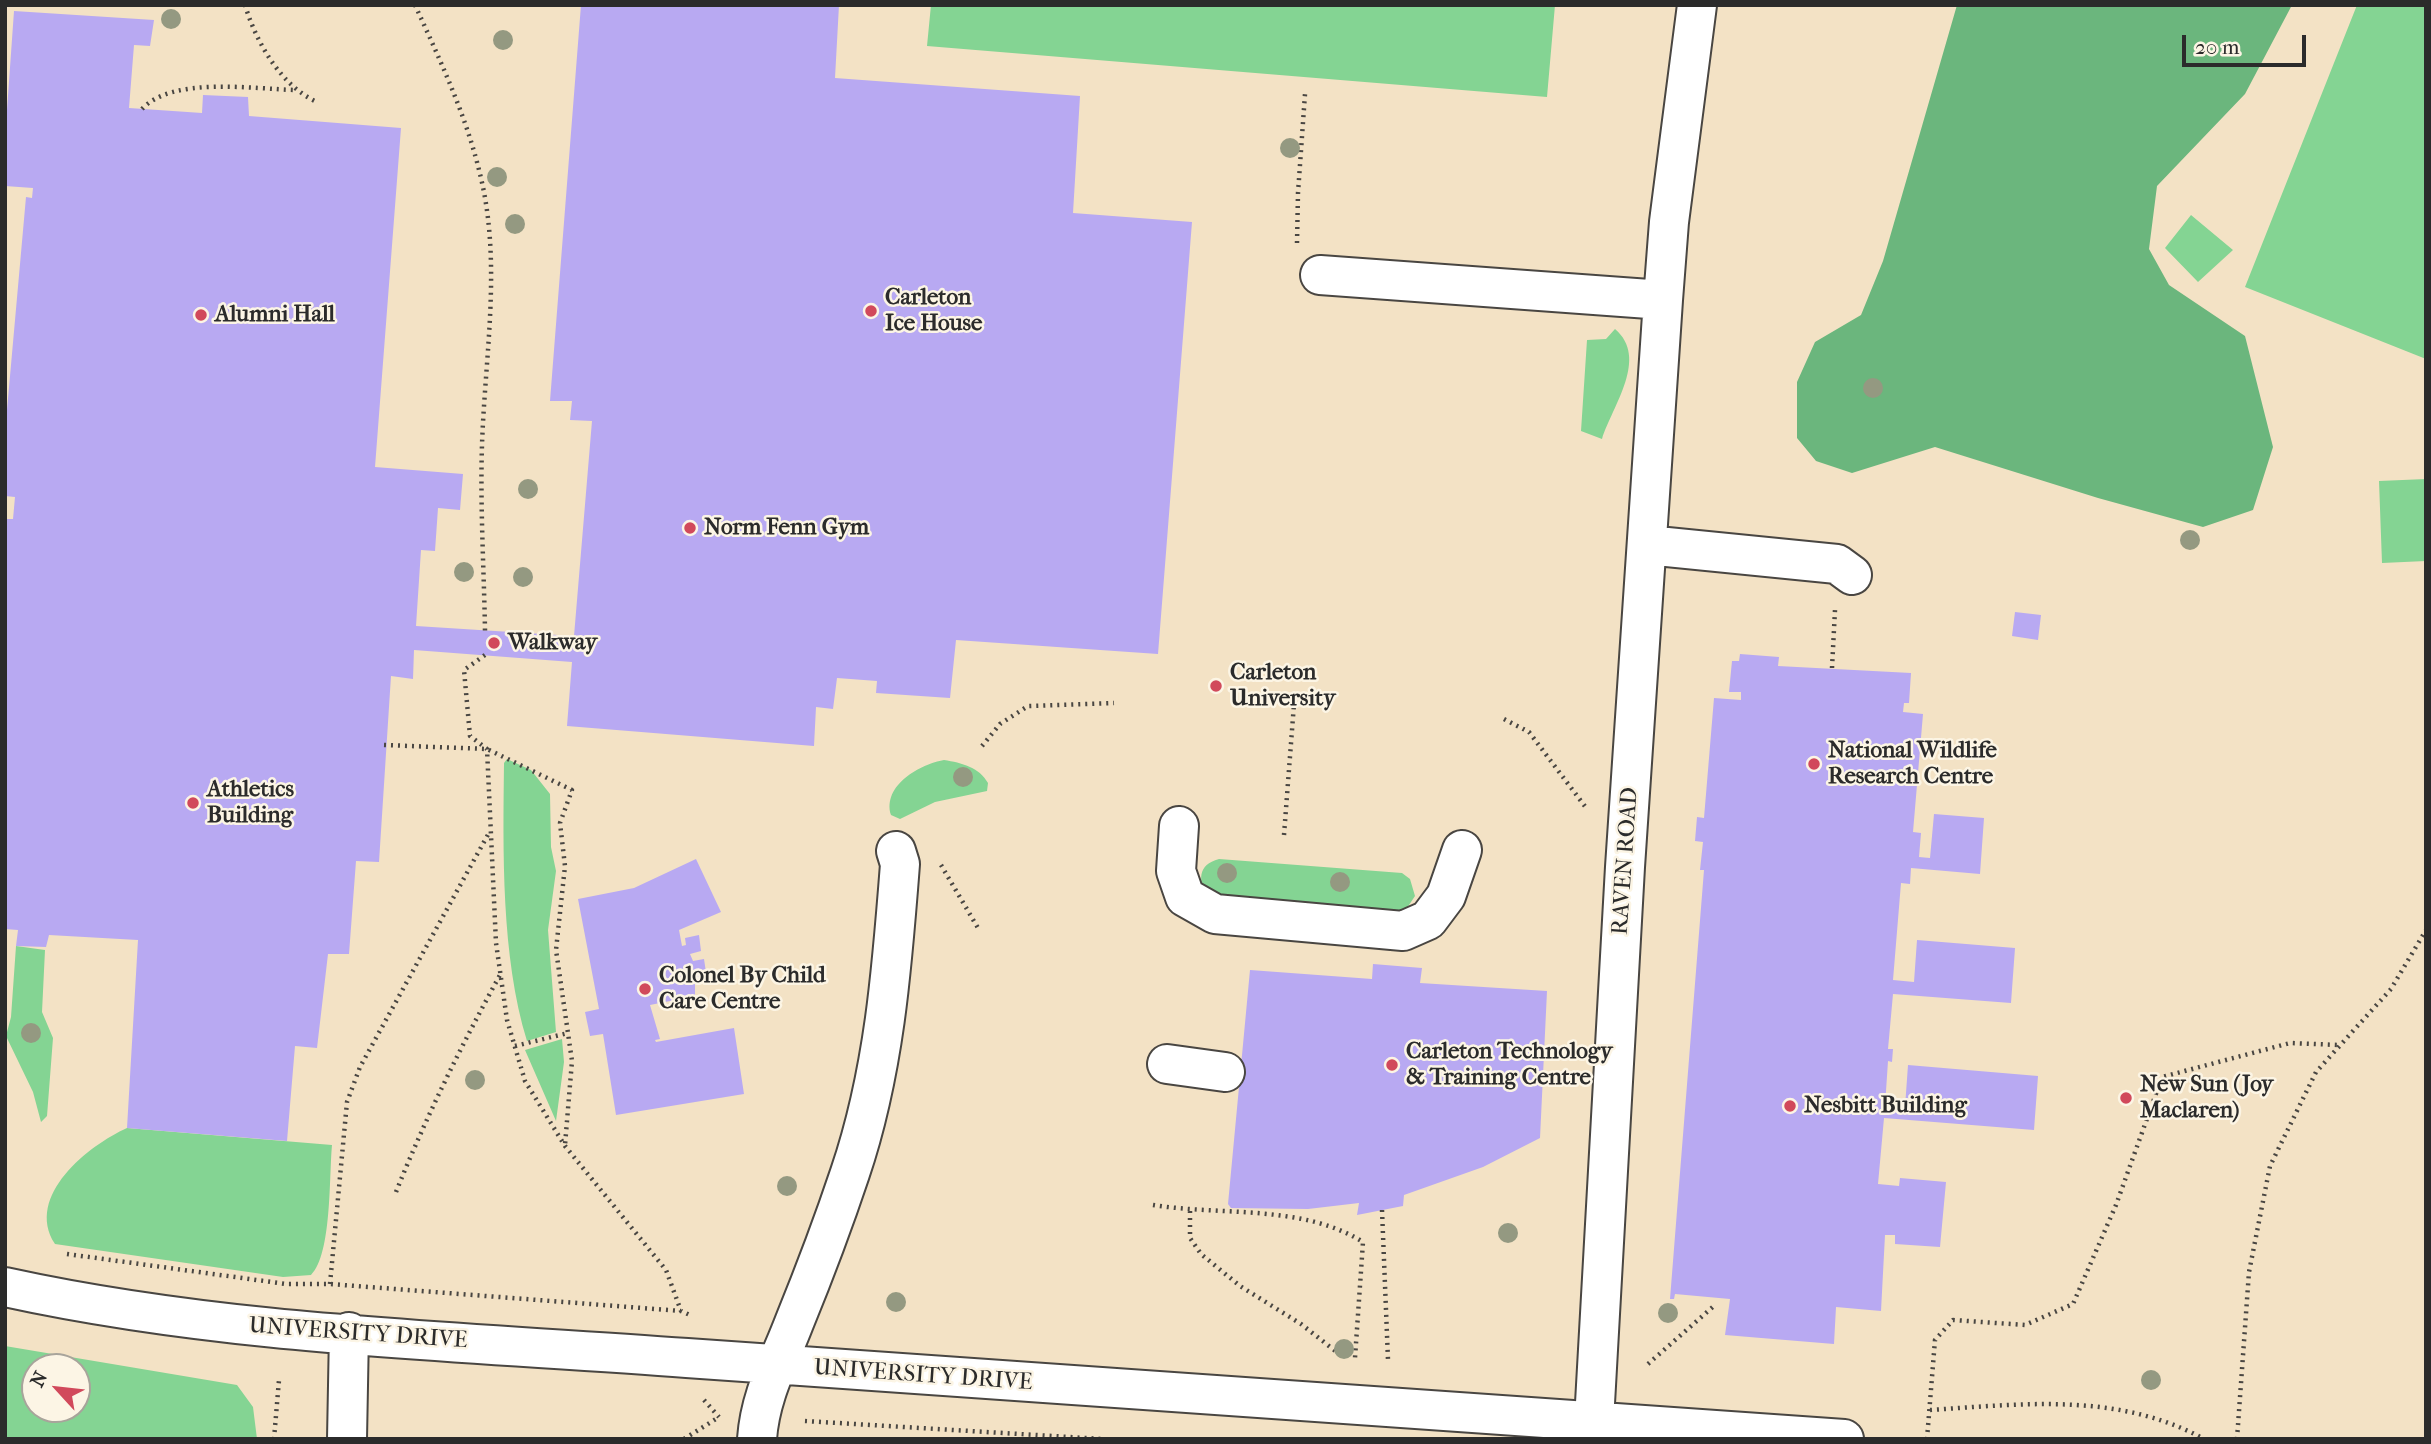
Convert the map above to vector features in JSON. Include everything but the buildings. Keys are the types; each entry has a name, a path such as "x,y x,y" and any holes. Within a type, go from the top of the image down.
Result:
{"street":[{"name":"RAVEN ROAD","path":"1593,1430 1624,881 1663,300 1669,222 1697,5"},
{"path":"1309,264 1663,300"},
{"path":"1647,545 1845,569"},
{"path":"1179,826 1176,871 1185,897 1215,914 1403,931 1428,920 1446,896 1462,850"},
{"path":"757,1439 759,1418 775,1365 816,1267 866,1122 887,1022 900,864 896,851"},
{"path":"1167,1064 1225,1072"},
{"name":"UNIVERSITY DRIVE","path":"5,1287 167,1317 272,1328 1593,1430 1844,1439"},
{"path":"346,1439 349,1332"}],"path":[{"path":"245,5 251,26 295,90 317,102"},
{"path":"415,5 447,75 469,134 487,213 491,295 482,446 485,631"},
{"path":"142,109 153,99 168,92 189,89 295,90"},
{"path":"1305,94 1298,193 1309,264"},
{"path":"1832,668 1845,569"},
{"path":"485,655 464,670 470,736 487,749 572,790 560,823 565,866 556,950 572,1061 565,1146"},
{"path":"982,746 1000,724 1028,706 1114,703"},
{"path":"1284,835 1294,704"},
{"path":"1504,719 1529,732 1590,813"},
{"path":"384,746 487,749"},
{"path":"487,749 496,943 507,1020 525,1081 565,1146 666,1270 681,1311"},
{"path":"330,1284 347,1102 356,1079 491,830"},
{"path":"940,861 978,928"},
{"path":"2237,1439 2249,1272 2270,1166 2316,1072 2392,989 2426,930"},
{"path":"396,1192 441,1087 501,974"},
{"path":"515,1046 542,1042 568,1033"},
{"path":"1927,1439 1935,1340 1953,1320 2025,1325 2073,1304 2116,1205 2162,1077 2290,1043 2338,1045"},
{"path":"1153,1206 1303,1218 1343,1230 1363,1242 1355,1358"},
{"path":"1382,1210 1388,1360"},
{"path":"1191,1211 1190,1238 1201,1254 1240,1286 1300,1324 1343,1357"},
{"path":"67,1254 286,1284 330,1284 681,1311 693,1317"},
{"path":"1648,1364 1715,1305"},
{"path":"274,1439 279,1380"},
{"path":"696,1392 719,1417 720,1428"},
{"path":"1930,1410 2044,1403 2097,1405 2138,1413 2204,1439"},
{"path":"684,1439 719,1417"},
{"path":"805,1421 1102,1439"}],"green space":[{"path":"931,5 1555,5 1547,97 927,46"},
{"path":"1957,5 2292,5 2245,94 2157,186 2149,249 2169,285 2245,336 2273,447 2253,510 2203,527 2098,498 1935,447 1852,473 1816,461 1797,438 1797,382 1815,342 1861,315 1883,261"},
{"path":"2357,5 2426,5 2426,359 2245,287"},
{"path":"2191,215 2233,250 2198,282 2165,248"},
{"path":"1615,329 1625,341 1629,368 1602,439 1581,431 1587,340 1606,339"},
{"path":"2426,479 2426,561 2382,563 2379,481"},
{"path":"507,759 531,770 550,794 551,847 556,871 548,930 556,1032 527,1041 512,974 505,903 504,763"},
{"path":"944,760 975,769 988,783 987,791 935,802 900,819 891,815 892,794 898,785 915,771"},
{"path":"1219,859 1402,873 1410,879 1415,896 1403,914 1206,898 1201,879 1203,869"},
{"path":"16,946 45,950 42,1012 53,1038 47,1116 41,1122 33,1092 6,1036 11,1017"},
{"path":"562,1039 564,1062 556,1121 525,1050"},
{"path":"127,1128 332,1145 326,1233 318,1265 311,1275 283,1277 55,1244 48,1226 48,1208 54,1191 65,1174 79,1160"},
{"path":"5,1346 47,1353 21,1353 21,1423 91,1423 91,1360 237,1385 253,1407 257,1439 5,1439"}],"place":[{"name":"Carleton Ice House","path":"871,311"},
{"name":"Alumni Hall","path":"201,315"},
{"name":"Norm Fenn Gym","path":"690,528"},
{"name":"Walkway","path":"494,643"},
{"name":"Carleton University","path":"1216,686"},
{"name":"National Wildlife Research Centre","path":"1814,764"},
{"name":"Athletics Building","path":"193,803"},
{"name":"Colonel By Child Care Centre","path":"645,989"},
{"name":"Carleton Technology & Training Centre","path":"1392,1065"},
{"name":"New Sun (Joy Maclaren)","path":"2126,1098"},
{"name":"Nesbitt Building","path":"1790,1106"}]}
